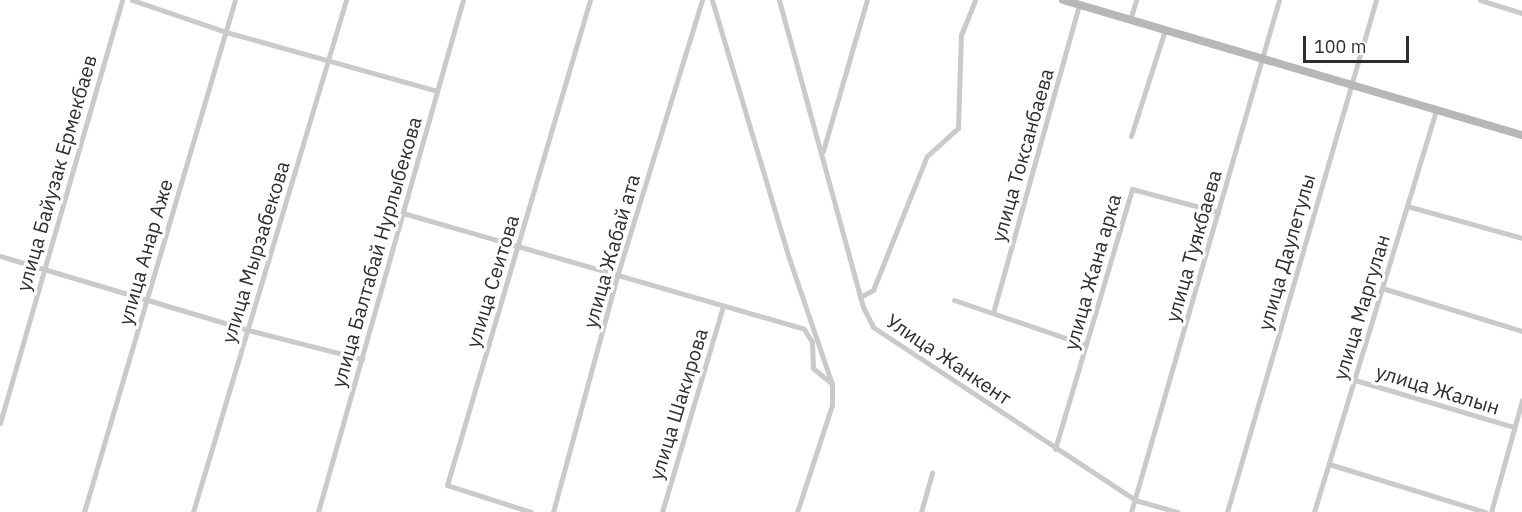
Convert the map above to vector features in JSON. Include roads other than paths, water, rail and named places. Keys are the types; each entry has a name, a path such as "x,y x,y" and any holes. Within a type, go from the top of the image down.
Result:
{"main road":[{"path":"1063,0 1522,135"}],"street":[{"name":"улица Байузак Ермекбаев","path":"0,423 122,0"},
{"path":"132,0 226,32 437,91"},
{"name":"улица Анар Аже","path":"84,512 235,0"},
{"name":"улица Мырзабекова","path":"193,512 346,0"},
{"name":"улица Балтабай Нурлыбекова","path":"318,512 463,0"},
{"name":"улица Сеитова","path":"531,512 447,485 590,0"},
{"name":"улица Жабай ата","path":"553,512 618,273 702,0"},
{"path":"712,0 789,258 832,384 832,405 797,512"},
{"name":"Улица Жанкент","path":"779,0 860,297 873,327 1135,500 1178,512"},
{"path":"822,153 867,0"},
{"path":"860,297 873,290 927,156 958,128 961,35 975,0"},
{"path":"1130,20 1137,0"},
{"name":"улица Туякбаева","path":"1131,512 1279,0"},
{"name":"улица Даулетулы","path":"1227,512 1376,0"},
{"path":"1480,0 1522,13"},
{"name":"улица Токсанбаева","path":"993,313 1079,5"},
{"path":"1131,136 1165,30"},
{"name":"улица Маргулан","path":"1314,512 1436,110"},
{"name":"улица Жана арка","path":"1055,449 1132,189 1218,212"},
{"path":"1407,206 1522,238"},
{"path":"404,213 618,273 804,329 812,342 813,368 832,384"},
{"path":"0,256 248,330 362,358"},
{"path":"1383,288 1522,331"},
{"path":"954,300 1086,345"},
{"name":"улица Шакирова","path":"662,512 723,306"},
{"name":"улица Жалын","path":"1354,380 1514,427"},
{"path":"1491,512 1522,400"},
{"path":"1329,464 1485,512"},
{"path":"921,512 932,473"}]}
